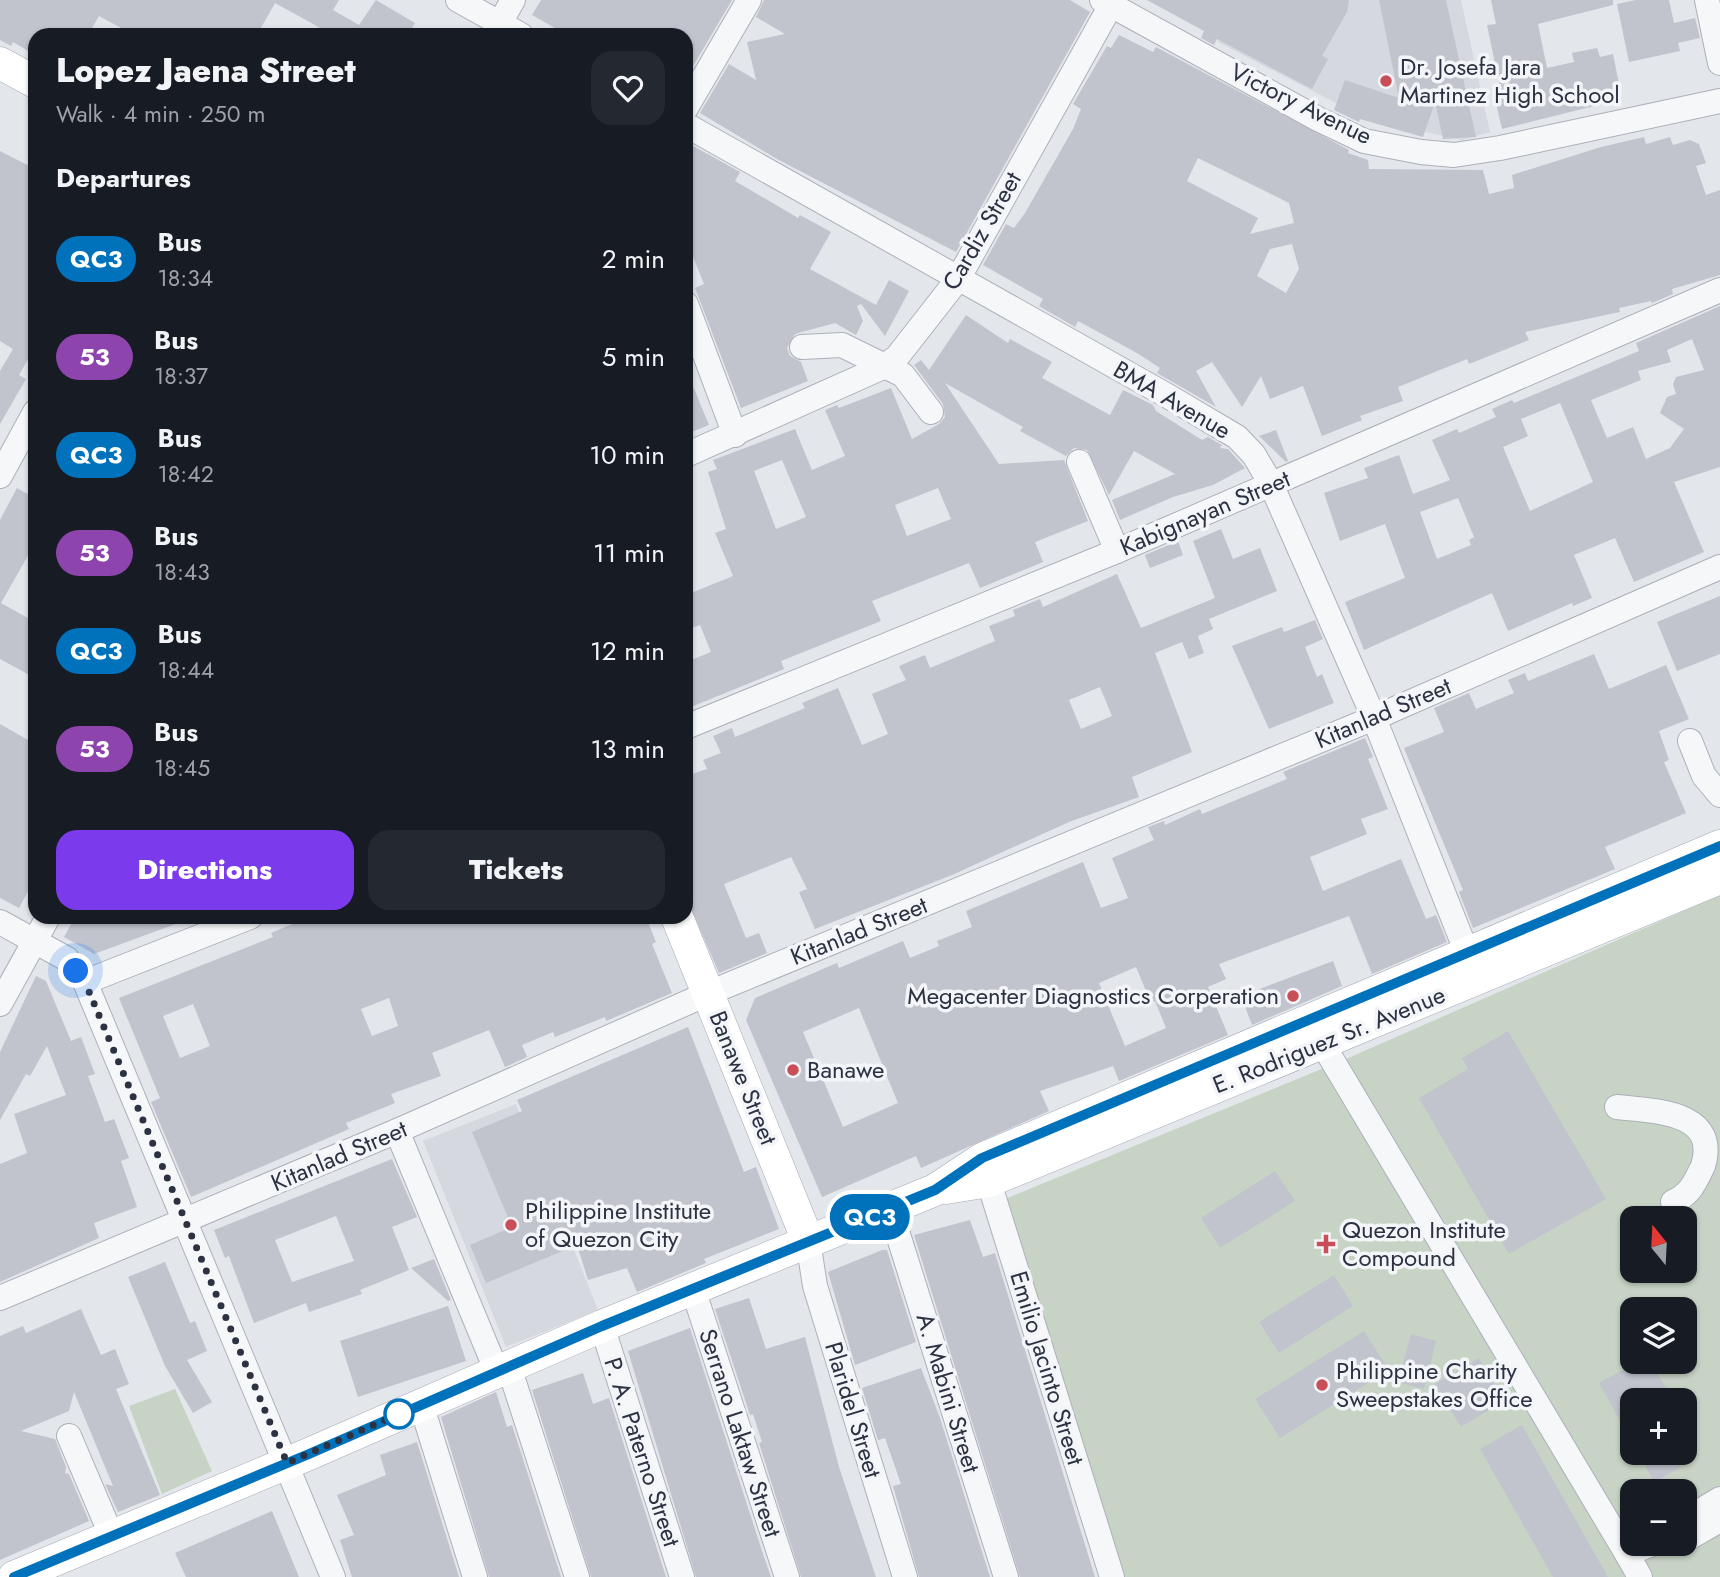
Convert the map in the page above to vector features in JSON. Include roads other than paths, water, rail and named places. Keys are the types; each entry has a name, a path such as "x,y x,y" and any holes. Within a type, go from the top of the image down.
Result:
{"main road":[{"path":"0,63 28,78"},
{"name":"E. Rodriguez Sr. Avenue","path":"985,1170 1468,953 1720,846"},
{"name":"E. Rodriguez Sr. Avenue","path":"14,1577 59,1568 111,1536 808,1241 985,1170 1322,1042 1720,877"},
{"name":"Banawe Street","path":"680,924 808,1241"}],"street":[{"path":"458,0 495,28"},
{"path":"497,28 513,0"},
{"path":"693,96 749,0"},
{"path":"1707,0 1720,63"},
{"name":"Victory Avenue","path":"1106,3 1318,119 1364,141 1421,152 1454,155 1500,148 1720,101"},
{"name":"Cardiz Street","path":"693,452 883,367 897,357 958,279 1106,3"},
{"name":"BMA Avenue","path":"693,129 1237,437 1254,455 1271,484 1374,718 1468,953"},
{"name":"Kabignayan Street","path":"693,724 1117,551 1720,290"},
{"path":"693,323 735,435"},
{"path":"802,347 842,345 908,379 931,412"},
{"path":"0,476 28,425"},
{"path":"1079,462 1117,551"},
{"name":"Kitanlad Street","path":"0,1298 397,1131 709,993 1374,718 1720,567"},
{"path":"1690,741 1704,776 1720,795"},
{"path":"0,922 67,959 85,982 333,1577"},
{"path":"0,1004 44,924"},
{"path":"85,982 232,924"},
{"path":"1322,1042 1620,1542"},
{"path":"1617,1107 1683,1115 1700,1124 1704,1130 1708,1154 1690,1192 1673,1202"},
{"path":"397,1131 503,1369 577,1577"},
{"name":"Emilio Jacinto Street","path":"985,1170 1112,1577"},
{"name":"A. Mabini Street","path":"890,1209 1006,1577"},
{"name":"Plaridel Street","path":"808,1241 815,1286 905,1577"},
{"name":"Serrano Laktaw Street","path":"693,1289 787,1577"},
{"name":"P. A. Paterno Street","path":"602,1326 682,1577"},
{"path":"421,1404 475,1577"},
{"path":"69,1437 111,1536"},
{"path":"1697,1516 1719,1508"},
{"path":"1697,1529 1719,1508"},
{"path":"1628,1556 1640,1577"}],"place":[{"name":"Dr. Josefa Jara Martinez High School","path":"1386,81"},
{"name":"Megacenter Diagnostics Corperation","path":"1293,996"},
{"name":"Banawe","path":"793,1070"},
{"name":"Philippine Institute of Quezon City","path":"511,1225"},
{"name":"Quezon Institute Compound","path":"1326,1244"},
{"name":"Philippine Charity Sweepstakes Office","path":"1322,1385"}]}
